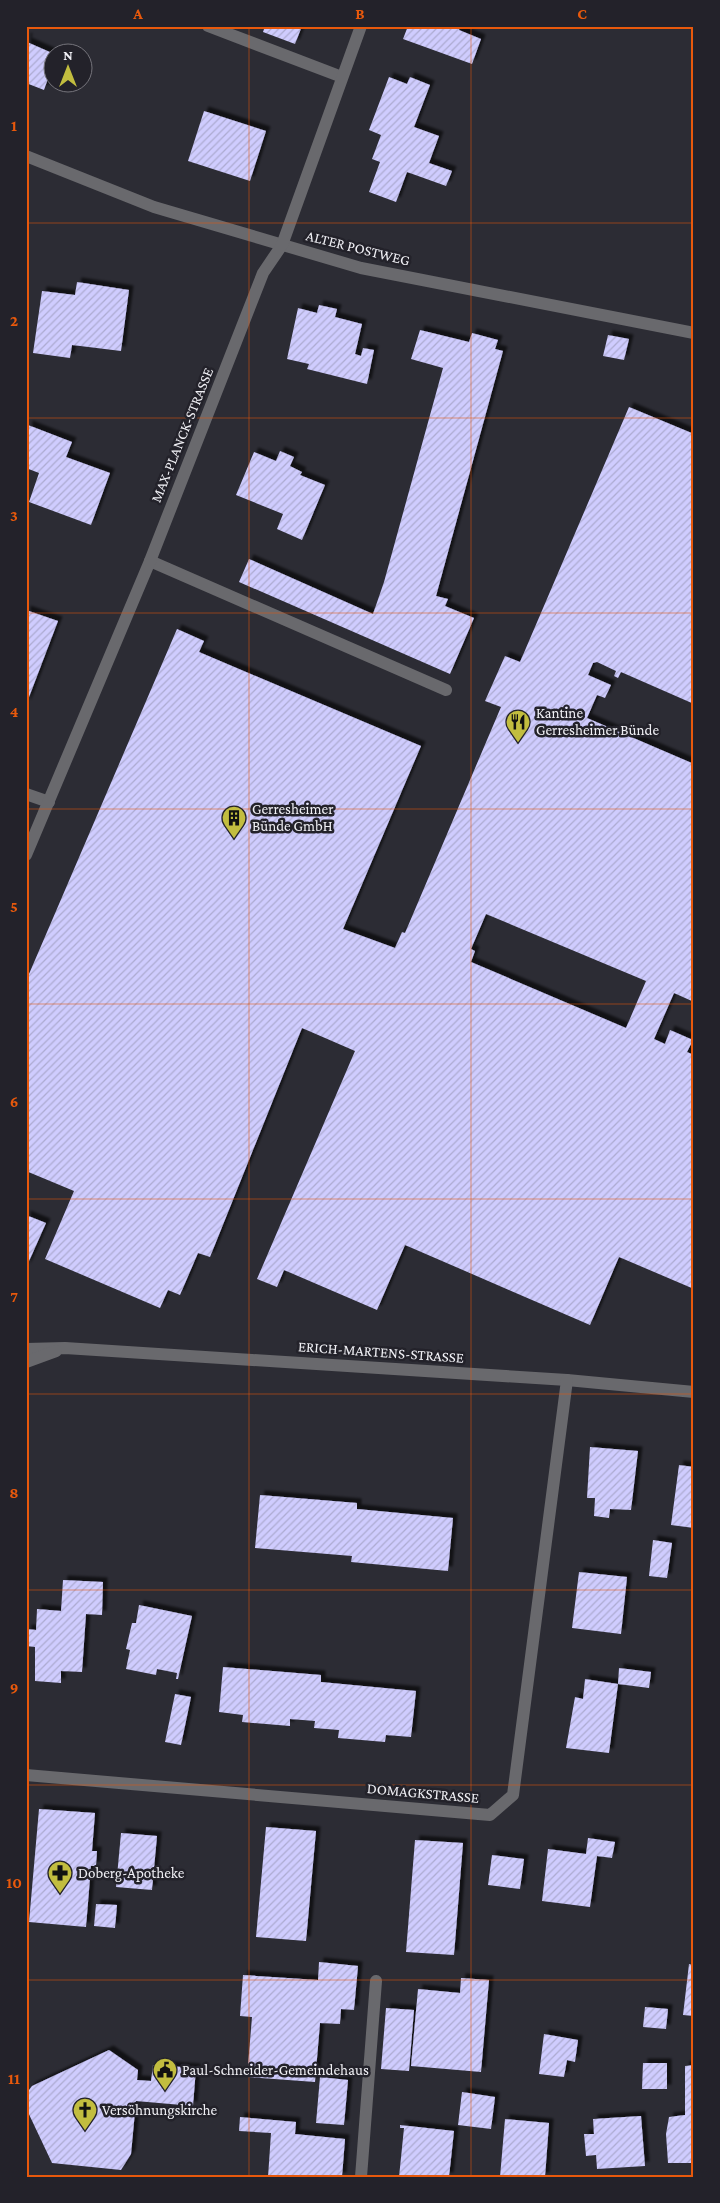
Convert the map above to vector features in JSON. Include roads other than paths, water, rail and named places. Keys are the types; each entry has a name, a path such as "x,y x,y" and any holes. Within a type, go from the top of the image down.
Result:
{"street":[{"path":"208,26 342,77"},
{"name":"MAX-PLANCK-STRASSE","path":"26,855 150,561 263,273 282,245 361,26"},
{"name":"ALTER POSTWEG","path":"26,156 154,207 361,268 694,333"},
{"path":"150,561 446,690"},
{"path":"26,794 49,802"},
{"name":"ERICH-MARTENS-STRASSE","path":"26,1362 65,1348"},
{"name":"ERICH-MARTENS-STRASSE","path":"26,1349 65,1348 567,1380 694,1392"},
{"name":"DOMAGKSTRASSE","path":"26,1775 490,1815 513,1795 567,1380"},
{"path":"361,2177 376,1981"}],"place":[{"name":"Kantine Gerresheimer Bünde","path":"518,743"},
{"name":"Gerresheimer Bünde GmbH","path":"234,839"},
{"name":"Doberg-Apotheke","path":"60,1894"},
{"name":"Paul-Schneider-Gemeindehaus","path":"165,2091"},
{"name":"Versöhnungskirche","path":"85,2131"}]}
